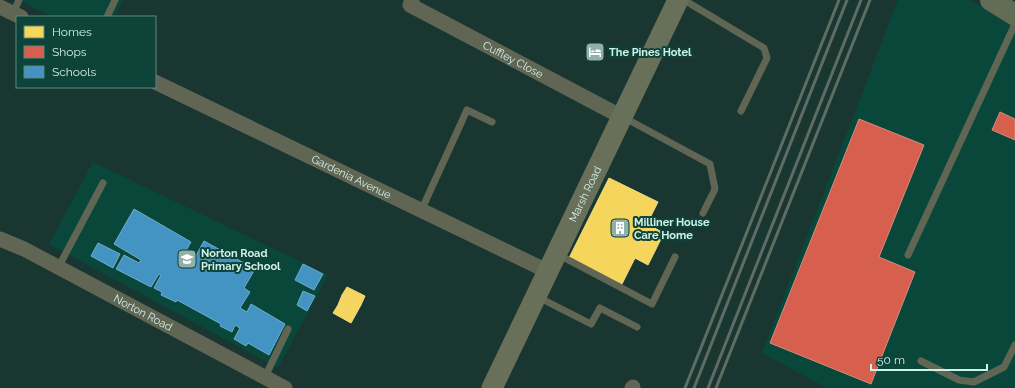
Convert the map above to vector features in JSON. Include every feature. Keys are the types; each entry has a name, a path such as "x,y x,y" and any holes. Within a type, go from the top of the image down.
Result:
{"main road":[{"name":"Marsh Road","path":"492,388 551,262 678,0"},
{"path":"990,0 1015,15"}],"street":[{"name":"Cuffley Close","path":"412,0 410,5 622,117"},
{"name":"Gardenia Avenue","path":"156,82 420,212 551,262"},
{"name":"Norton Road","path":"0,240 24,250 285,388"}],"lane":[{"path":"107,16 115,0"},
{"path":"684,0 764,48 767,58 741,111"},
{"path":"908,255 1015,24"},
{"path":"420,212 467,110 492,122"},
{"path":"622,117 710,164 715,189 703,214"},
{"path":"58,268 103,183"},
{"path":"551,262 652,304 676,257"},
{"path":"536,296 591,324 600,308 638,327"},
{"path":"265,377 288,328"},
{"path":"921,361 959,380 974,382 1004,367 1015,345"}],"shaded area":[{"path":"19,0 123,0 115,16 50,16"},
{"path":"898,0 970,0 1015,26 1015,388 827,388 762,353"},
{"name":"Norton Road Primary School","path":"93,162 328,275 278,368 49,244"}],"building: Homes":[{"name":"Milliner House Care Home","path":"609,178 658,202 647,224 664,233 648,265 635,258 622,284 569,258"},
{"path":"347,287 365,296 361,305 342,295"},
{"path":"342,295 361,305 356,314 338,305"},
{"path":"338,305 356,314 351,323 333,313"}],"building: Shops":[{"path":"1000,112 1015,119 1015,140 992,130"},
{"path":"859,119 924,145 879,257 915,272 871,384 770,343"}],"building: Schools":[{"path":"134,209 191,242 183,256 193,261 204,241 255,269 244,288 250,292 240,308 247,312 251,304 285,324 269,355 248,343 246,346 234,339 240,328 235,325 232,332 220,326 221,324 177,300 176,302 161,295 162,292 154,288 161,275 159,274 151,287 116,269 124,255 139,263 141,260 114,244"},
{"path":"98,243 120,254 113,268 91,256"},
{"path":"303,264 323,274 314,290 295,280"},
{"path":"303,291 315,296 307,311 297,305"}],"railway":[{"path":"685,388 839,0"},
{"path":"694,388 847,0"},
{"path":"708,388 861,0"},
{"path":"716,388 870,0"}],"place":[{"name":"The Pines Hotel","path":"595,52"},
{"name":"Milliner House Care Home","path":"620,228"},
{"name":"Norton Road Primary School","path":"187,259"}]}
